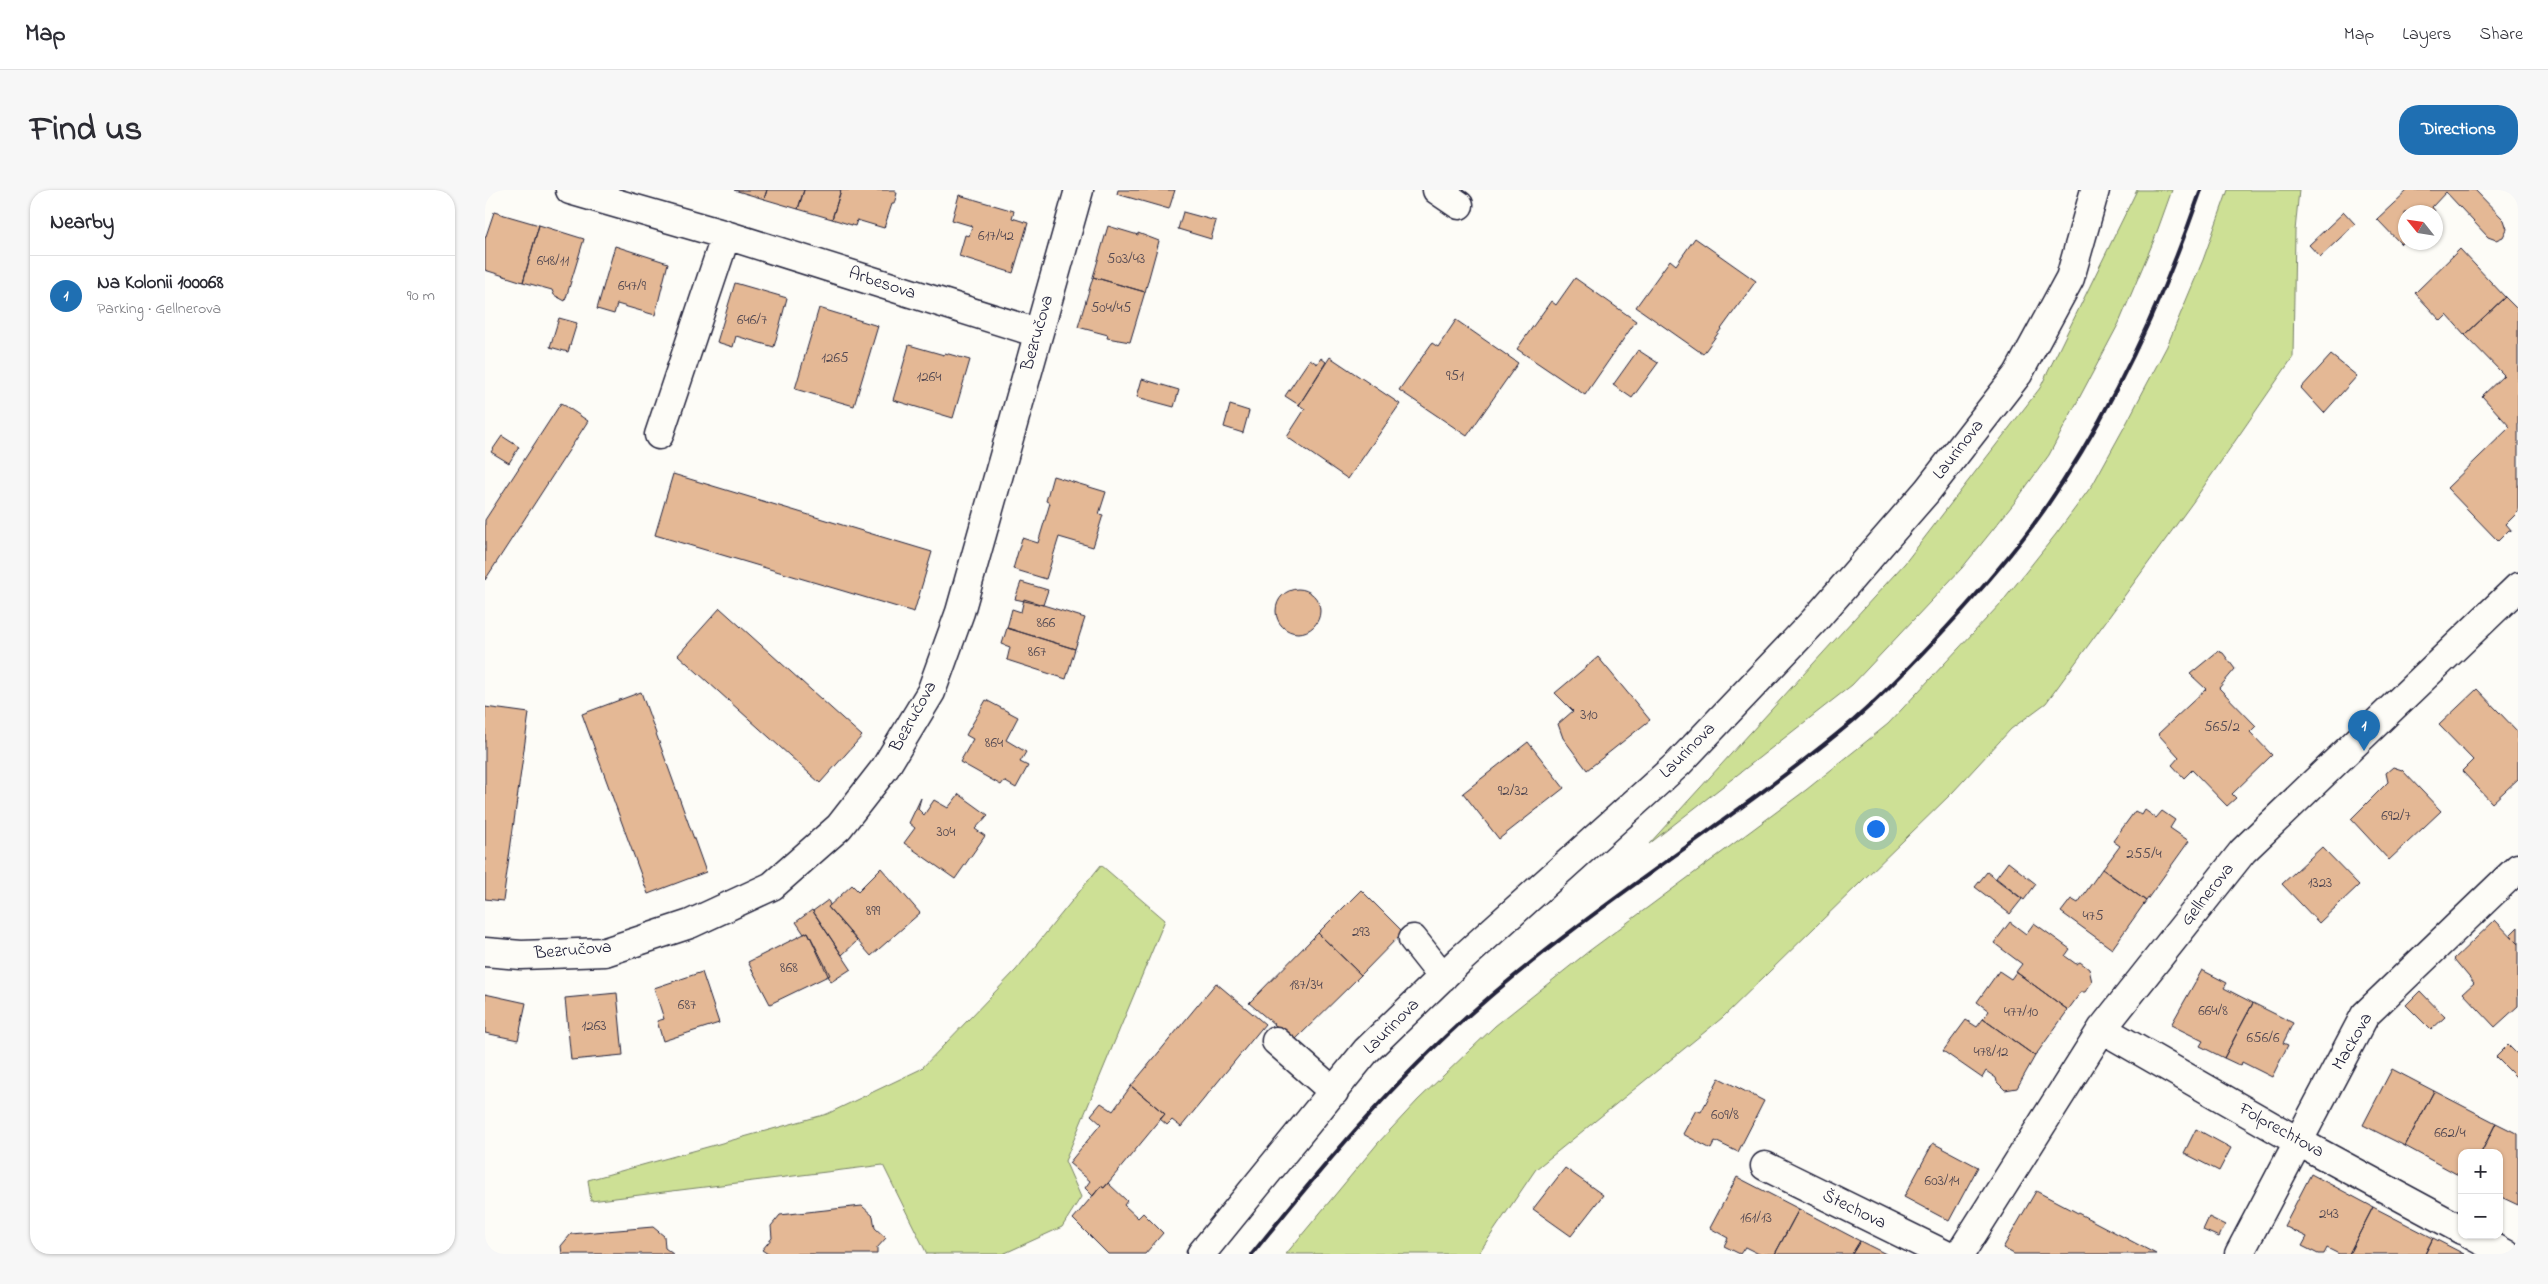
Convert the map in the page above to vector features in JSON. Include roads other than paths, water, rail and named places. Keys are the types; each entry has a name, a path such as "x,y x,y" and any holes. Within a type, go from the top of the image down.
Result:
{"street":[{"name":"Arbesova","path":"570,190 726,235 1037,333"},
{"name":"Bezručova","path":"485,952 521,955 605,952 690,924 772,886 839,827 885,768 931,692 959,612 1079,190"},
{"name":"Laurinova","path":"1201,1254 1366,1051 1443,977 1679,762 1814,621 1927,491 2018,374 2070,278 2095,190"},
{"path":"659,435 726,235"},
{"name":"Gellnerova","path":"1960,1254 2102,1029 2243,851 2518,587"},
{"name":"Mackova","path":"2239,1254 2365,1015 2518,868"},
{"path":"1413,939 1443,977"},
{"name":"Folprechtova","path":"2102,1029 2299,1142 2458,1228"},
{"path":"1276,1040 1333,1092"},
{"name":"Štechova","path":"1765,1166 1944,1254"},
{"path":"2478,1239 2506,1254"}],"railway":[{"path":"1252,1254 1359,1126 1447,1035 1523,969 1570,932 1761,793 1854,720 1902,675 1972,599 2010,555 2044,510 2092,434 2152,315 2201,190"}],"place":[{"name":"Na Kolonii 100068","path":"2364,751"}]}
